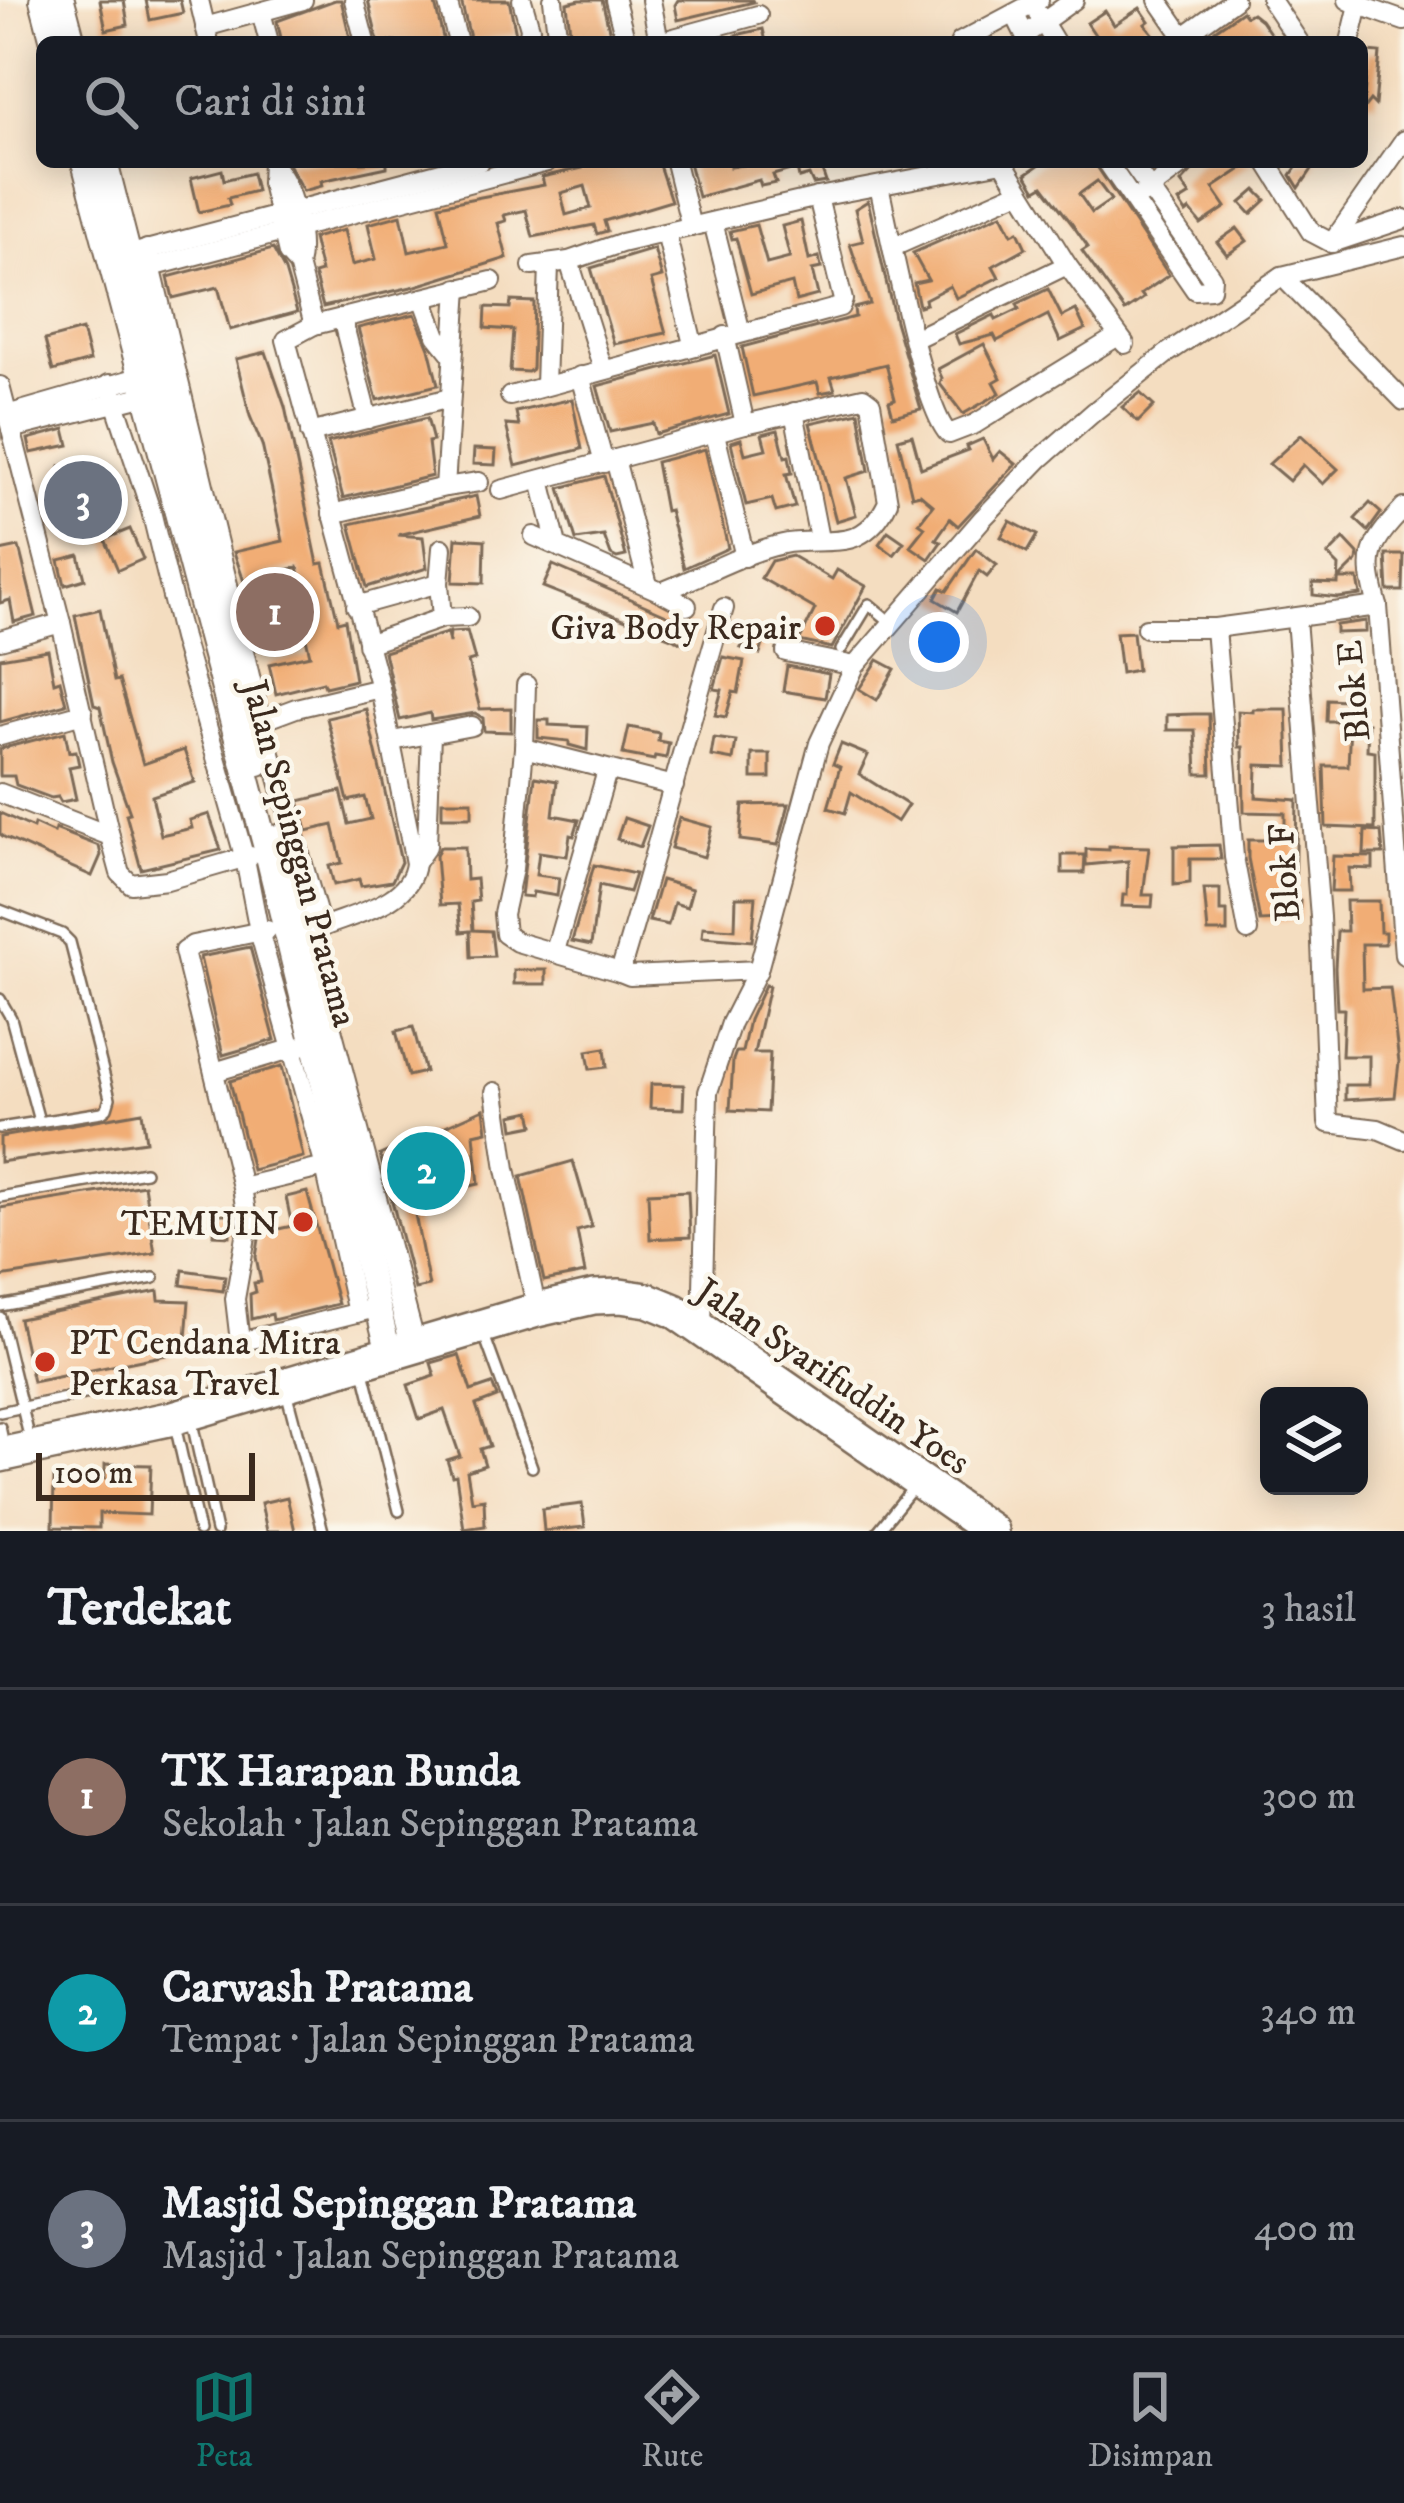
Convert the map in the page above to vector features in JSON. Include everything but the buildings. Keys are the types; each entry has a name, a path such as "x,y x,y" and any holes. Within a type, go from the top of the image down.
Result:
{"highway":[{"name":"Jalan Syarifuddin Yoes","path":"10,1446 182,1415 537,1310 620,1296 648,1300 702,1328 991,1531"}],"street":[{"path":"42,0 51,36"},
{"path":"62,0 72,36"},
{"path":"199,0 207,34 303,0"},
{"path":"354,0 363,36"},
{"path":"447,0 456,36"},
{"path":"522,0 529,36"},
{"path":"553,0 556,36"},
{"path":"615,0 624,36"},
{"path":"651,0 658,36"},
{"path":"721,0 726,24"},
{"path":"1027,36 1074,0"},
{"path":"1158,0 1184,36"},
{"path":"1190,36 1234,0"},
{"path":"1271,0 1295,36"},
{"path":"1351,36 1354,2 1404,21"},
{"path":"1027,36 1029,6"},
{"path":"972,36 1029,6"},
{"path":"261,12 267,36"},
{"path":"681,36 758,15"},
{"path":"1332,243 1404,140"},
{"name":"Jalan Sepinggan Pratama","path":"87,168 131,263"},
{"name":"Jalan Sepinggan Pratama","path":"107,168 131,263 151,383 246,720 294,929 312,1041 366,1209 388,1354"},
{"path":"272,168 270,181 302,250 298,265 314,325"},
{"path":"380,688 246,720 131,263 459,168"},
{"path":"288,220 518,168"},
{"path":"676,168 691,227"},
{"path":"550,264 879,186 929,168"},
{"path":"879,186 914,339 940,422 949,434 975,424 1122,340 1067,265 1007,168"},
{"path":"1113,168 1141,195 1212,278 1211,289 1195,290 1141,195 1133,168"},
{"path":"1141,195 1178,168"},
{"path":"1274,168 1311,232 1332,243 1404,219"},
{"path":"893,247 1020,191"},
{"path":"510,396 842,306 818,197"},
{"path":"713,222 746,424"},
{"path":"666,233 693,344"},
{"path":"702,1328 708,1092 731,1023 758,970 819,743 848,658 892,623 1040,459 1169,352 1282,276 1404,246"},
{"path":"550,264 603,369"},
{"path":"544,386 550,264"},
{"path":"914,339 1067,265"},
{"path":"1282,276 1404,401"},
{"path":"214,1072 312,1041 325,1167 368,1310 240,1342 235,1299 248,1226 184,951 193,944 294,929 376,906 405,888 414,873 380,688 286,340 314,325 492,281"},
{"path":"445,487 458,289"},
{"path":"423,298 437,336 453,356"},
{"path":"342,318 368,419"},
{"path":"580,376 654,588"},
{"path":"9,422 151,383"},
{"path":"0,386 62,623 110,836 120,874 131,884 167,880 255,853 182,638 151,511 112,393"},
{"path":"501,490 794,412 863,397 871,403 887,502 881,516 861,535 846,541 786,543 654,588"},
{"path":"310,434 450,398"},
{"path":"794,412 819,539"},
{"path":"715,434 746,557"},
{"path":"541,480 556,544"},
{"path":"332,514 479,482"},
{"name":"Blok E","path":"1403,511 1374,541 1368,569 1378,606 1404,955"},
{"path":"534,536 687,606"},
{"path":"442,548 442,618"},
{"path":"356,606 439,583"},
{"path":"1146,628 1215,628 1378,606"},
{"path":"367,644 442,618 468,616"},
{"path":"620,972 722,616"},
{"name":"Blok F","path":"1296,619 1320,916 1328,1123 1378,1129 1404,1140"},
{"path":"0,640 62,623"},
{"path":"1215,628 1234,857 1248,931"},
{"path":"787,652 848,658"},
{"path":"526,685 513,869 503,926 509,939 645,977 758,970"},
{"path":"0,736 83,713"},
{"name":"Jalan Sepinggan Pratama","path":"246,720 255,853 294,929"},
{"path":"392,741 472,725"},
{"path":"415,863 427,846 431,734"},
{"path":"524,748 674,786"},
{"path":"555,951 607,771"},
{"path":"0,793 110,836"},
{"path":"62,819 104,808"},
{"path":"496,1092 506,1168 537,1310"},
{"path":"242,1187 325,1167"},
{"name":"Jalan Sepinggan Pratama","path":"366,1209 368,1310 388,1354"}],"lane":[{"path":"848,658 869,604 892,623"},
{"path":"722,616 740,633"},
{"path":"0,910 62,934 70,942 110,1098 102,1112 0,1128"},
{"path":"0,999 11,1018 39,1121"},
{"path":"0,1197 145,1172"},
{"path":"0,1306 154,1278"},
{"path":"0,1317 22,1408 10,1446"},
{"path":"481,1327 532,1468"},
{"path":"388,1354 399,1511"},
{"path":"0,1412 141,1382"},
{"path":"285,1386 323,1531"},
{"path":"182,1415 199,1531"},
{"path":"182,1415 216,1531"},
{"path":"878,1531 919,1480"}],"place":[{"name":"Masjid Sepinggan Pratama","path":"83,500"},
{"name":"TK Harapan Bunda","path":"275,612"},
{"name":"Giva Body Repair","path":"825,626"},
{"name":"Carwash Pratama","path":"426,1171"},
{"name":"TEMUIN","path":"303,1222"},
{"name":"PT Cendana Mitra Perkasa Travel","path":"45,1362"}]}
